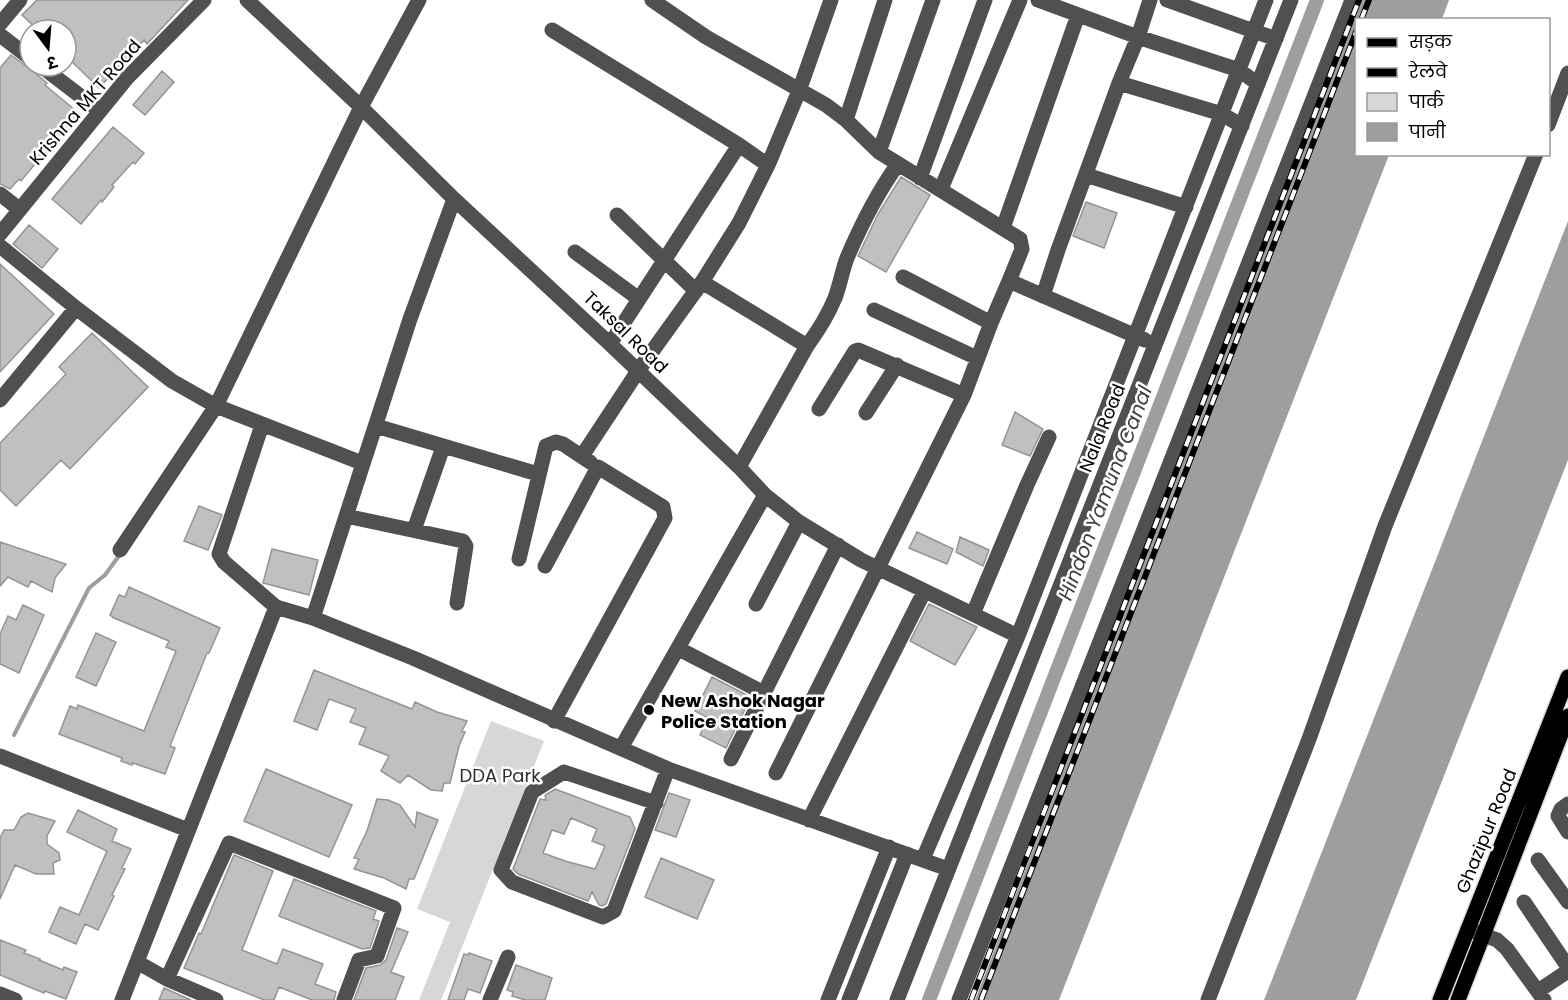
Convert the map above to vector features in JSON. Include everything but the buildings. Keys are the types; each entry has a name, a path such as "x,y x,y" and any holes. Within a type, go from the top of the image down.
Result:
{"main road":[{"name":"Ghazipur Road","path":"1440,1000 1568,677"},
{"name":"Ghazipur Road","path":"1458,1000 1568,716"}],"street":[{"path":"0,24 20,0"},
{"name":"Krishna MKT Road","path":"0,234 127,78 204,0"},
{"name":"Taksal Road","path":"247,0 361,107 454,199 739,467 765,495 799,522 878,568 1018,636"},
{"path":"120,550 216,406 361,107 419,0"},
{"path":"652,0 706,37 826,105 846,120 879,152 1020,238 1023,244 964,395 776,774"},
{"path":"582,456 638,371 699,287 739,223 768,165 799,91 831,0"},
{"path":"846,120 885,0"},
{"path":"879,152 933,0"},
{"path":"920,178 985,0"},
{"path":"941,189 1020,0"},
{"path":"1038,0 1138,37 1239,70 1258,84"},
{"path":"1043,296 1150,0"},
{"path":"1167,0 1275,39"},
{"name":"Nala Road","path":"923,859 1018,636 1266,0"},
{"name":"Nala Road","path":"897,1000 1291,0"},
{"path":"959,1000 1352,0"},
{"path":"1003,228 1078,15"},
{"path":"552,30 768,165"},
{"path":"0,35 18,49"},
{"path":"1550,120 1568,73"},
{"path":"57,78 100,111"},
{"path":"1119,83 1222,114 1242,126"},
{"path":"610,344 739,145"},
{"path":"1208,1000 1309,739 1385,526 1535,156"},
{"path":"739,467 820,327 834,298 846,261 859,232 886,181 898,164"},
{"path":"1086,175 1186,207"},
{"path":"0,194 20,209"},
{"path":"313,618 410,319 454,199"},
{"path":"617,215 663,261 699,287 807,346"},
{"path":"0,246 76,308 172,381 216,406 362,463"},
{"path":"575,252 639,299"},
{"path":"903,277 991,323"},
{"path":"1010,281 1156,345"},
{"path":"0,400 76,308"},
{"path":"874,310 977,358"},
{"path":"819,409 855,351 862,350 964,395"},
{"path":"866,413 897,365"},
{"path":"1112,396 1132,405"},
{"path":"262,425 219,554 224,562 276,607 313,618 412,658 668,769 948,869"},
{"path":"376,426 538,474"},
{"path":"973,614 1049,437"},
{"path":"519,559 538,474 546,446 550,443 563,444 663,507 666,518 554,721"},
{"path":"414,530 443,447"},
{"path":"545,566 598,467"},
{"path":"621,748 680,649 765,495"},
{"path":"346,516 462,540 465,543 457,603"},
{"path":"756,604 799,522"},
{"path":"731,759 838,545"},
{"path":"809,820 924,592"},
{"path":"122,1000 276,607"},
{"path":"680,649 764,693"},
{"path":"0,756 188,830"},
{"path":"656,803 564,772 532,792 501,870 512,882 603,917 614,911 656,803 668,769"},
{"path":"1568,804 1561,809 1558,816 1568,832"},
{"path":"167,979 228,843 394,908 377,956 359,960 344,1000"},
{"path":"828,1000 890,847"},
{"path":"849,1000 907,854"},
{"path":"1538,860 1568,902"},
{"path":"1468,929 1497,940 1507,949 1541,995 1568,969 1524,902"},
{"path":"490,1000 508,957"},
{"path":"136,962 167,979 216,1000"},
{"path":"0,994 15,1000"}],"green space":[{"name":"DDA Park","path":"491,721 544,741 441,1000 419,1000 450,922 417,909"}],"water":[{"path":"1360,0 1449,0 1442,18 1355,18 1355,156 1389,156 1059,1000 975,1000"},
{"path":"1568,221 1568,460 1356,1000 1264,1000"}],"waterway":[{"name":"Hindon Yamuna Canal","path":"929,1000 1317,0"},
{"path":"14,735 89,588 105,575 121,553"}],"railway":[{"path":"971,1000 1359,0"},
{"path":"1362,18 1369,0"},
{"path":"981,1000 1355,35"}],"place":[{"name":"New Ashok Nagar Police Station","path":"649,710"}]}
